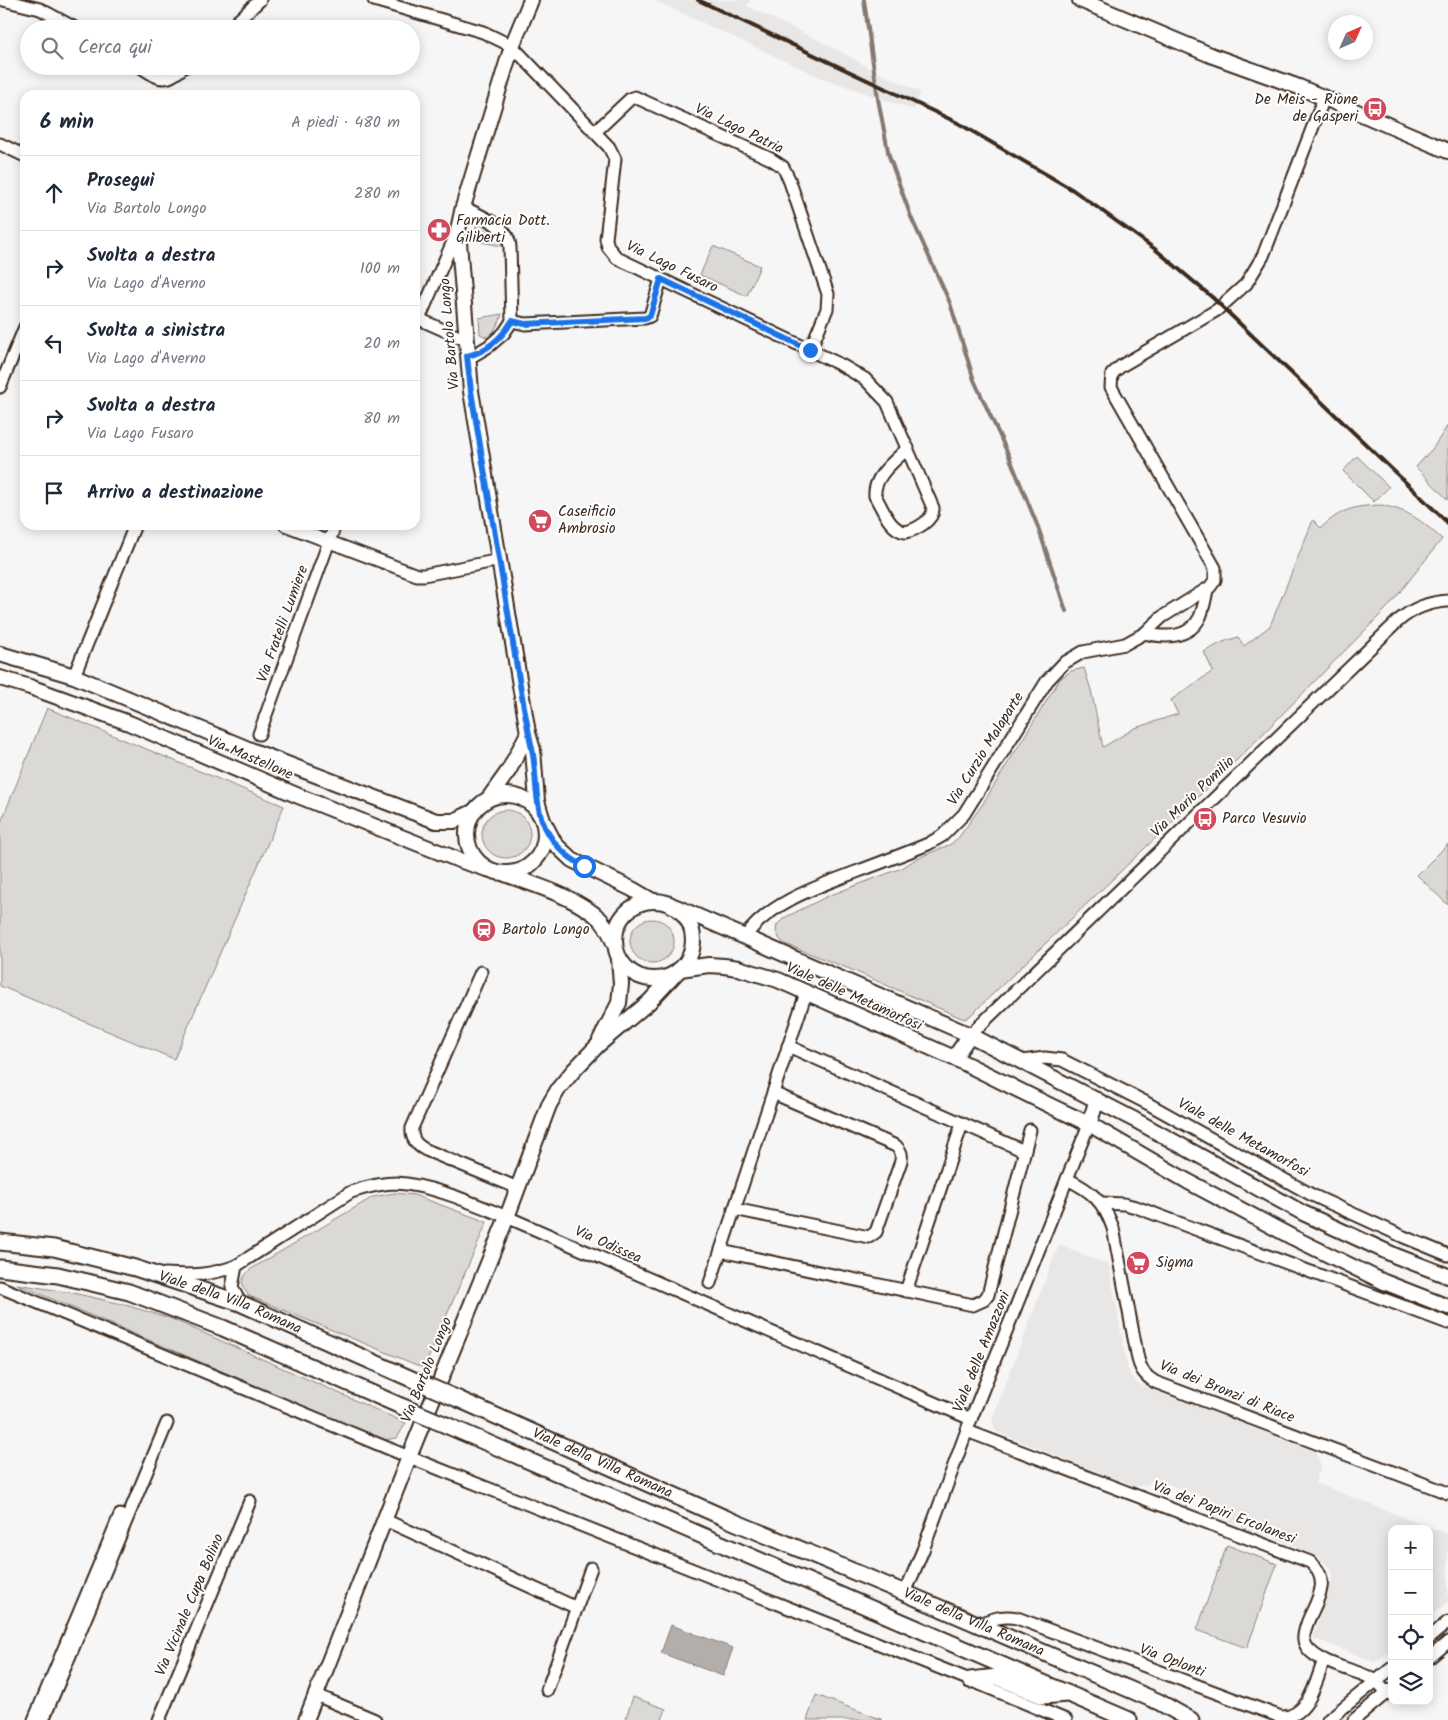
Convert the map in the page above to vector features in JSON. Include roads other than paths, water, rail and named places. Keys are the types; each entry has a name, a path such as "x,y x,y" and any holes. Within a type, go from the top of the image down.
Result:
{"main road":[{"name":"Viale della Villa Romana","path":"0,1242 54,1248 152,1274 240,1303 725,1518 979,1624 1158,1702 1191,1720"},
{"name":"Viale della Villa Romana","path":"0,1268 58,1275 129,1292 223,1328 1128,1720"},
{"path":"970,1680 997,1677 1043,1696 1071,1694"}],"street":[{"path":"3,0 40,9 60,20"},
{"path":"239,20 260,0"},
{"path":"374,0 483,32 512,46"},
{"name":"Via Bartolo Longo","path":"530,0 512,46 463,207 458,230 471,391 528,732 533,750 537,801 543,821 555,844 572,860 651,900"},
{"path":"1080,0 1213,56 1270,75 1448,151"},
{"name":"Via Lago Fusaro","path":"512,46 614,153 615,159 606,239 608,246 617,258 839,364 865,379 887,402 908,448 934,513 931,518 905,532 896,529 892,525 875,491 878,479 908,448"},
{"path":"154,75 160,79 172,75"},
{"name":"Via Lago Patria","path":"595,132 630,99 636,97 771,159 782,167 789,179 829,298 827,309 810,350"},
{"path":"1144,633 1160,637 1172,637 1194,625 1202,610 1207,590 1215,580 1215,568 1114,394 1111,388 1112,374 1121,366 1217,310 1239,292 1252,277 1263,256 1324,98"},
{"path":"0,144 20,154"},
{"path":"463,207 502,229 509,236 512,321 504,333 489,346 474,355 467,356"},
{"path":"420,313 458,230"},
{"path":"512,321 525,324 645,318 650,316 661,279"},
{"path":"420,321 466,340"},
{"path":"0,387 20,338"},
{"path":"74,676 133,530"},
{"path":"297,530 417,575 500,560"},
{"name":"Via Fratelli Lumiere","path":"259,734 333,530"},
{"name":"Via Curzio Malaparte","path":"745,937 750,929 767,914 801,895 928,844 942,836 964,814 1054,671 1083,652 1118,646 1144,633 1162,617 1207,590"},
{"name":"Via Mario Pomilio","path":"970,1034 1398,620 1415,608 1436,602 1448,601"},
{"name":"Via Mastellone","path":"0,654 74,676 252,751 436,821 454,821 473,812"},
{"name":"Via Mastellone","path":"0,678 129,723 300,797 459,860 487,869"},
{"path":"489,798 510,770 528,732"},
{"path":"505,873 516,872 534,862 544,843 545,832 543,821 538,812 521,798 511,795 489,798 473,812 468,824 467,837 470,850 477,861 487,869 505,873 567,898 596,915 609,930 619,958 632,972 639,976 652,979 670,976 680,969 690,956 693,943 692,932 684,915 676,907 664,902 651,900 638,904 625,912 617,925 615,944"},
{"name":"Viale delle Metamorfosi","path":"676,907 970,1034 1097,1100 1303,1213 1396,1256 1448,1276"},
{"name":"Via Bartolo Longo","path":"598,1045 618,1003 621,984 619,958"},
{"name":"Viale delle Metamorfosi","path":"680,969 709,965 738,968 778,980 954,1058 1089,1124 1187,1181 1292,1237 1384,1282 1448,1307"},
{"name":"Via Bartolo Longo","path":"306,1720 409,1457 507,1217 552,1099 574,1070 598,1045 649,1002 680,969"},
{"path":"481,972 412,1128 411,1135 419,1146 426,1150 518,1188"},
{"path":"710,1283 806,993"},
{"path":"954,1058 970,1034"},
{"path":"788,1046 1024,1151"},
{"name":"Viale delle Metamorfosi","path":"1022,1061 1045,1058 1062,1060 1145,1102 1312,1195 1448,1255"},
{"path":"734,1209 868,1237 876,1232 901,1161 902,1155 896,1146 773,1092"},
{"path":"1089,1124 1097,1100"},
{"path":"906,1291 962,1124"},
{"name":"Viale delle Amazzoni","path":"905,1593 923,1550 971,1419 1089,1124"},
{"path":"720,1251 973,1305 984,1300 988,1295 1030,1130"},
{"name":"Via dei Bronzi di Riace","path":"1067,1179 1081,1186 1102,1204 1108,1215 1113,1228 1140,1368 1150,1379 1448,1493"},
{"name":"Via Odissea","path":"152,1274 193,1276 218,1272 236,1266 351,1192 370,1186 396,1183 435,1190 507,1217 971,1419"},
{"path":"1102,1204 1124,1204 1136,1207 1448,1324"},
{"path":"236,1266 232,1287 240,1303"},
{"path":"0,1287 409,1457 1066,1720"},
{"path":"43,1720 167,1423"},
{"name":"Via dei Papiri Ercolanesi","path":"967,1431 1310,1562 1320,1573 1322,1586 1303,1639 1308,1648 1324,1660 1376,1681"},
{"path":"34,1720 155,1433"},
{"name":"Via Vicinale Cupa Bolino","path":"159,1720 250,1501"},
{"path":"384,1520 577,1608"},
{"path":"547,1690 591,1568"},
{"name":"Via Oplonti","path":"979,1624 1008,1616 1020,1619 1281,1717 1292,1716 1306,1706 1324,1660"},
{"path":"1433,1635 1448,1622"},
{"path":"1433,1655 1448,1642"},
{"path":"1330,1719 1388,1671"},
{"path":"1376,1681 1388,1690"},
{"path":"1354,1720 1388,1692"},
{"path":"316,1695 375,1720"},
{"path":"1191,1720 1196,1720"}],"waterway":[{"path":"864,0 878,99 889,156 911,217 950,303 974,380 1009,456 1038,527 1066,611"}],"railway":[{"path":"698,0 958,123 1073,190 1155,249 1213,298 1448,523"}],"place":[{"name":"De Meis - Rione de Gasperi","path":"1375,109"},
{"name":"Farmacia Dott. Giliberti","path":"439,230"},
{"name":"Caseificio Ambrosio","path":"540,521"},
{"name":"Parco Vesuvio","path":"1205,819"},
{"name":"Bartolo Longo","path":"484,930"},
{"name":"Sigma","path":"1138,1263"}]}
